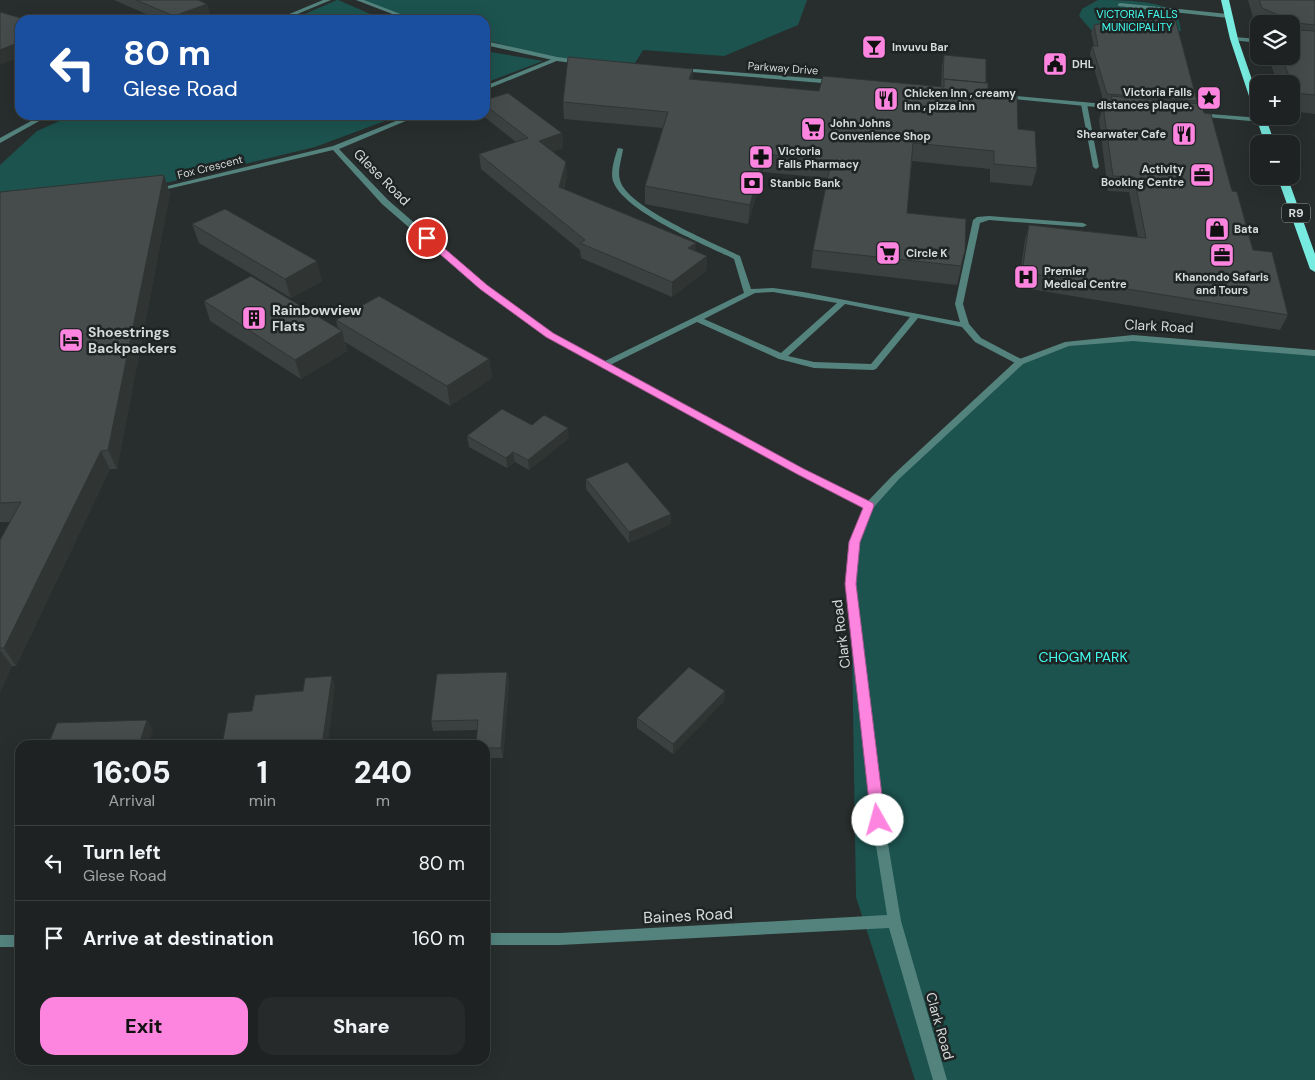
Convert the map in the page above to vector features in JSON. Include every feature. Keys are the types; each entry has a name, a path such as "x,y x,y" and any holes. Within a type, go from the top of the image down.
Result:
{"highway":[{"path":"1225,0 1234,38 1250,87"},
{"name":"R9","path":"1286,185 1312,250 1315,269"}],"street":[{"path":"290,15 328,0"},
{"path":"359,0 400,15"},
{"path":"1120,5 1228,16"},
{"path":"1234,38 1250,40"},
{"path":"490,44 557,59 589,62"},
{"path":"490,86 557,59"},
{"name":"Parkway Drive","path":"676,70 844,83"},
{"path":"998,97 1124,108"},
{"path":"1084,104 1096,167"},
{"path":"1192,114 1250,117"},
{"path":"0,141 11,133 37,120"},
{"name":"Fox Crescent","path":"151,190 169,188 335,148 405,120"},
{"path":"0,130 11,133"},
{"name":"Glese Road","path":"335,148 384,202 483,287 549,335 801,472 869,506"},
{"path":"620,149 616,181 624,196 657,218 713,244 737,258 748,294"},
{"path":"1020,362 978,340 965,324 959,304 976,222 990,218 1083,225"},
{"path":"604,365 753,291 774,290 965,324"},
{"path":"782,357 844,302"},
{"path":"698,319 782,357 814,365 873,367 916,315"},
{"name":"Clark Road","path":"940,1080 894,921 878,820 850,584 854,542 869,506 896,477 1020,362 1068,344 1133,338 1315,352"},
{"name":"Baines Road","path":"490,939 560,939 894,921"},
{"path":"0,940 15,940"}],"green space":[{"path":"338,0 372,15 302,15"},
{"path":"360,0 807,0 798,25 724,56 643,50 635,63 553,58 490,41 490,15 402,15"},
{"name":"VICTORIA FALLS MUNICIPALITY","path":"1098,0 1117,0 1160,5 1175,13 1181,31 1169,34 1092,31 1079,16 1082,9"},
{"path":"490,52 543,61 490,81"},
{"path":"62,120 388,120 315,147 149,187 0,199 0,165 37,131"},
{"name":"CHOGM PARK","path":"1133,338 1315,352 1315,1080 915,1080 856,897 851,584 854,542 869,506 1020,362 1068,344"}],"building":[{"path":"136,0 198,0 207,4 177,15 172,15"},
{"path":"1259,0 1315,0 1315,25 1300,23 1300,15 1278,15 1262,8"},
{"path":"1159,10 1175,18 1197,101 1107,94 1092,46 1098,46 1094,25"},
{"path":"0,12 15,16 15,44 0,50"},
{"path":"1300,30 1315,31 1315,95 1300,93 1300,75 1289,75 1285,65 1300,65"},
{"path":"944,55 986,59 986,83 943,79"},
{"path":"568,57 693,69 689,79 819,91 823,76 944,87 944,79 988,83 988,91 1017,94 1018,129 1035,131 1037,168 994,164 994,151 913,143 907,213 966,219 965,251 961,266 813,250 831,161 764,154 750,205 645,186 668,112 563,102"},
{"path":"508,93 562,133 539,141 566,162 559,187 696,243 688,248 707,256 672,282 580,243 585,240 479,154 528,138 490,109 490,98"},
{"path":"1111,96 1201,104 1204,113 1211,114 1232,191 1237,192 1253,250 1272,252 1288,315 1022,272 1029,225 1146,238 1134,177 1113,176 1103,106 1114,106"},
{"name":"Shoestrings Backpackers","path":"164,175 108,450 101,451 4,648 0,648 0,540 21,502 0,503 0,192"},
{"path":"225,209 317,261 285,279 192,224"},
{"path":"251,276 342,331 295,360 204,301"},
{"path":"379,296 489,359 447,386 336,320"},
{"path":"502,409 532,425 544,415 568,428 528,460 513,452 506,458 467,436"},
{"path":"627,462 671,514 629,532 586,479"},
{"path":"689,667 725,691 673,744 637,718"},
{"path":"507,672 501,748 490,748 490,740 476,740 478,720 431,721 437,674"},
{"path":"332,676 323,740 223,740 228,713 252,711 255,695 303,691 305,678"},
{"path":"147,720 141,740 50,740 57,723"}],"place":[{"name":"Invuvu Bar","path":"874,47"},
{"name":"DHL","path":"1055,64"},
{"name":"Victoria Falls distances plaque.","path":"1209,98"},
{"name":"Chicken inn , creamy inn , pizza inn","path":"886,99"},
{"name":"John Johns Convenience Shop","path":"813,129"},
{"name":"Shearwater Cafe","path":"1184,134"},
{"name":"Victoria Falls Pharmacy","path":"761,157"},
{"name":"Activity Booking Centre","path":"1202,175"},
{"name":"Stanbic Bank","path":"752,183"},
{"name":"Bata","path":"1217,229"},
{"name":"Circle K","path":"888,253"},
{"name":"Khanondo Safaris and Tours","path":"1222,255"},
{"name":"Premier Medical Centre","path":"1026,277"},
{"name":"Rainbowview Flats","path":"254,318"},
{"name":"Shoestrings Backpackers","path":"71,340"}],"route":[{"path":"427,238 483,287 549,335 801,472 869,506 854,542 850,584 878,820"}]}
